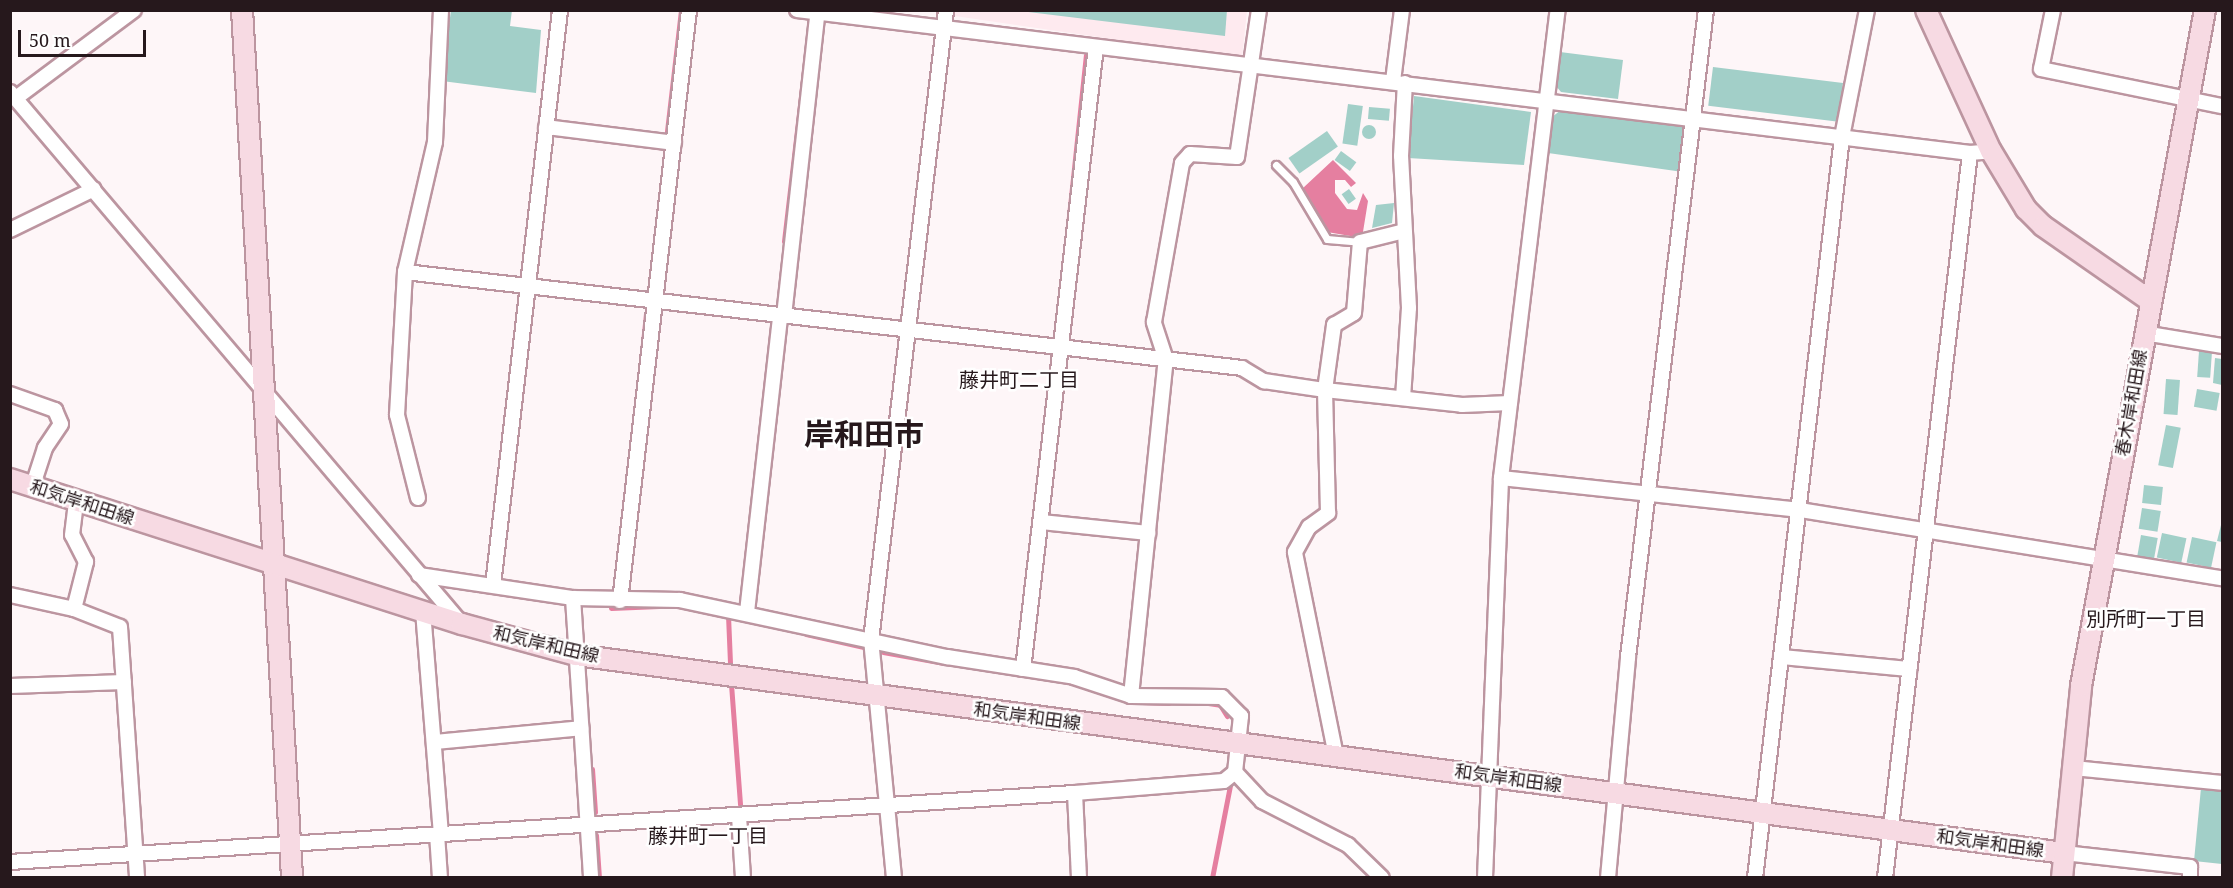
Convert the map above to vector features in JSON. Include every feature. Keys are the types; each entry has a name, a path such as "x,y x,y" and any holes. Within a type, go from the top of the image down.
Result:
{"main road":[{"path":"242,10 292,878"},
{"path":"1926,10 1991,151 2043,226 2149,300"},
{"name":"春木岸和田線","path":"2062,878 2073,768 2104,555 2149,300 2205,10"},
{"name":"和気岸和田線","path":"10,479 462,624 576,655 2064,853"}],"street":[{"path":"134,10 13,95 263,385 462,624"},
{"path":"418,498 397,415 405,272 435,142 441,10"},
{"path":"493,585 560,10"},
{"path":"620,601 689,10"},
{"path":"797,10 1253,66 1548,99 1693,120 1970,153 1991,151"},
{"path":"894,878 891,803 871,640 946,10"},
{"path":"1131,696 1166,360 1154,322 1182,163 1190,154 1237,158 1253,66 1259,10"},
{"path":"1401,10 1399,82 1409,308 1403,398"},
{"path":"1485,878 1501,478 1558,10"},
{"path":"1608,878 1619,794 1628,657 1651,490 1706,10"},
{"path":"1755,878 1842,137 1867,10"},
{"path":"2053,10 2041,69 2223,106"},
{"path":"747,612 817,12"},
{"path":"1023,669 1096,47"},
{"path":"546,127 674,143"},
{"path":"1885,878 1970,153"},
{"path":"10,230 94,189"},
{"path":"1336,756 1295,552 1309,527 1328,513 1325,390 1334,325 1354,313 1360,242 1404,231"},
{"path":"405,272 908,329 1062,350 1242,368 1264,381 1325,390 1403,398 1510,403"},
{"path":"2144,333 2223,346"},
{"path":"10,394 55,410 61,424 45,448 33,486"},
{"path":"1501,478 1651,490 1800,510 2104,555 2223,578"},
{"path":"74,609 86,562 72,534 76,500"},
{"path":"1041,522 1148,533"},
{"path":"10,862 739,816 891,803 1075,793 1224,780 1235,772 1241,716 1230,700 1131,696 1074,677 871,640 747,612 661,598 620,601 573,598 419,575"},
{"path":"10,595 74,609 120,627 137,878"},
{"path":"573,598 591,878"},
{"path":"423,611 434,742 440,878"},
{"path":"1781,657 1909,669"},
{"path":"10,686 124,682"},
{"path":"434,742 581,728"},
{"path":"2073,768 2223,783"},
{"path":"1235,772 1262,801 1348,845 1382,878"},
{"path":"1075,793 1079,878"},
{"path":"739,816 743,878"},
{"path":"2064,853 2190,867 2190,878"}],"lane":[{"path":"1276,165 1293,182 1327,239 1360,242"}],"shaded area":[{"path":"955,10 1247,11 1242,58 955,16"},
{"path":"1333,160 1356,183 1351,187 1345,180 1335,180 1335,193 1347,209 1357,210 1363,193 1368,201 1362,238 1327,232 1303,188"}],"building":[{"path":"451,10 512,10 510,26 541,30 536,93 442,81"},
{"path":"1011,10 1227,10 1225,36"},
{"path":"1560,52 1623,60 1618,99 1561,92 1556,86"},
{"path":"1713,67 1843,83 1838,122 1708,106"},
{"path":"1414,96 1531,112 1524,165 1408,158"},
{"path":"1348,104 1363,106 1357,146 1342,144"},
{"path":"1369,107 1390,109 1389,121 1368,119"},
{"path":"1561,110 1683,125 1688,131 1683,172 1548,153 1552,117"},
{"path":"1366,125 1372,125 1376,132 1372,139 1366,139 1362,135 1362,129"},
{"path":"1327,131 1338,147 1299,174 1288,158"},
{"path":"1341,151 1356,162 1350,171 1335,160"},
{"path":"1349,189 1356,199 1349,204 1342,194"},
{"path":"1394,203 1392,223 1372,228 1376,205"},
{"path":"2199,351 2212,352 2210,378 2197,377"},
{"path":"2215,358 2222,359 2222,385 2213,383"},
{"path":"2166,379 2180,380 2178,415 2164,414"},
{"path":"2197,389 2220,393 2217,411 2194,407"},
{"path":"2166,425 2181,428 2173,468 2158,465"},
{"path":"2144,485 2163,487 2161,505 2142,503"},
{"path":"2142,508 2161,511 2157,532 2139,529"},
{"path":"2222,521 2222,542 2217,541"},
{"path":"2162,533 2186,538 2181,563 2157,557"},
{"path":"2141,535 2158,538 2154,560 2137,557"},
{"path":"2192,537 2216,542 2211,568 2187,562"},
{"path":"2201,788 2222,790 2222,864 2194,861"}],"waterway":[{"path":"667,131 681,10"},
{"path":"784,241 809,27"},
{"path":"1061,292 1086,55"},
{"path":"638,392 646,313"},
{"path":"611,608 659,606"},
{"path":"728,615 730,663"},
{"path":"806,634 863,647"},
{"path":"883,652 944,663"},
{"path":"731,684 740,805"},
{"path":"1142,702 1169,703"},
{"path":"1208,703 1220,705 1227,716"},
{"path":"592,769 595,812"},
{"path":"1212,878 1230,785"},
{"path":"596,835 599,878"}],"district":[{"name":"藤井町二丁目","path":"1019,379"},
{"name":"岸和田市","path":"864,434"},
{"name":"別所町一丁目","path":"2146,618"},
{"name":"藤井町一丁目","path":"708,835"}]}
